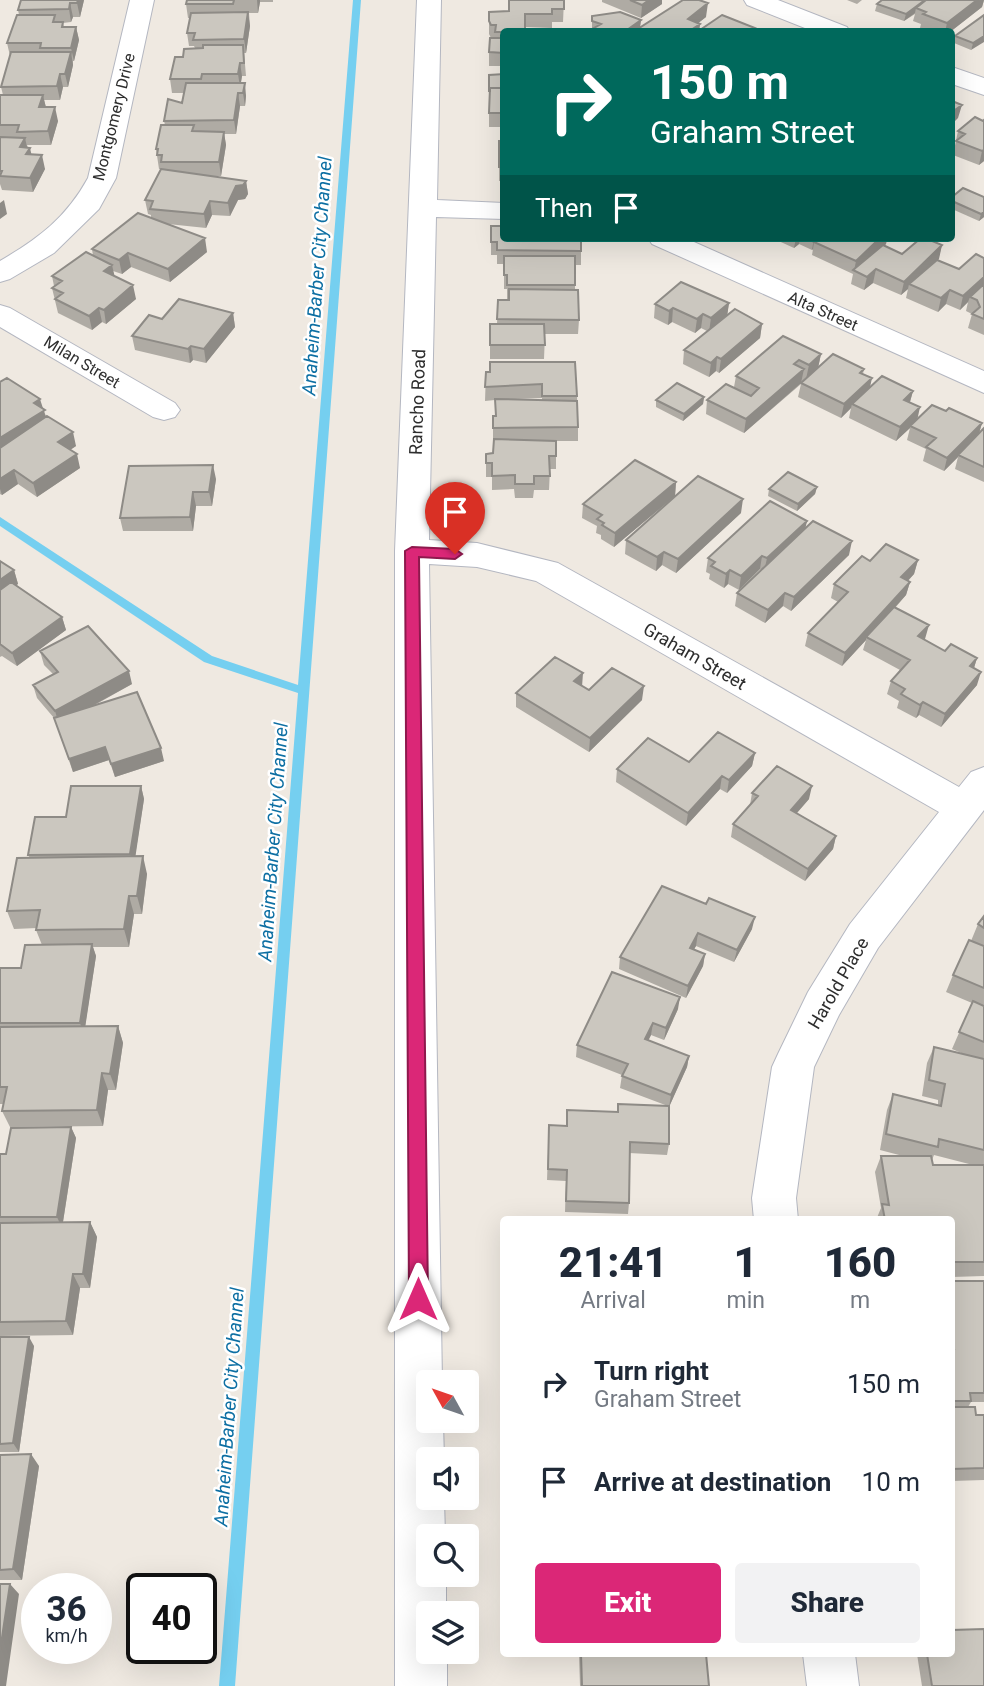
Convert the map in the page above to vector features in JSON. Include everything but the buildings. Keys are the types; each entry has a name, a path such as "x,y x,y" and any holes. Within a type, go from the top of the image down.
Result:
{"street":[{"name":"Montgomery Drive","path":"0,273 44,247 85,209 102,178 142,0"},
{"name":"Rancho Road","path":"421,1686 412,551 429,0"},
{"path":"756,0 828,28"},
{"path":"955,76 984,87"},
{"path":"423,208 500,211"},
{"name":"Alta Street","path":"671,242 984,383"},
{"name":"Milan Street","path":"0,314 164,410"},
{"name":"Graham Street","path":"412,551 477,555 546,571 973,794"},
{"name":"Harold Place","path":"776,1216 774,1198 793,1067 823,1004 864,936 973,794"},
{"path":"829,1657 833,1686"}],"waterway":[{"name":"Anaheim-Barber City Channel","path":"304,691 357,0"},
{"path":"0,521 208,659 304,691"},
{"name":"Anaheim-Barber City Channel","path":"227,1686 304,691"}],"route":[{"path":"418,1299 412,551 455,554"}]}
